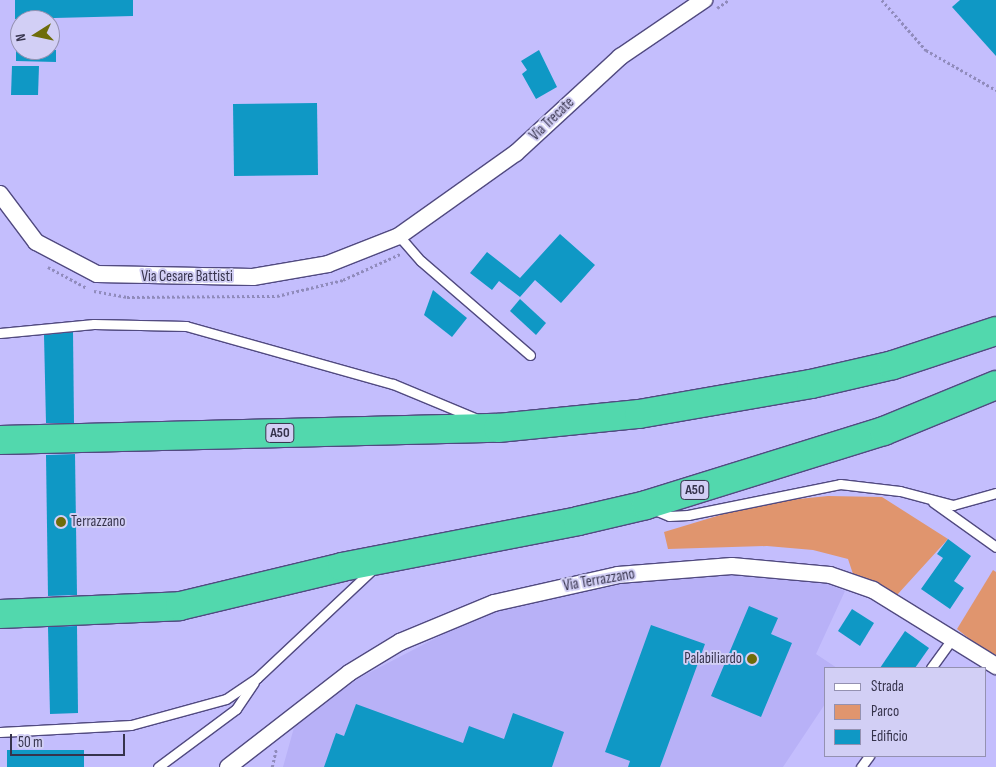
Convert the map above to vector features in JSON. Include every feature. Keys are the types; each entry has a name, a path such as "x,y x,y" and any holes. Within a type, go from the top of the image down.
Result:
{"highway":[{"name":"A50","path":"0,440 498,428 717,403 893,365 996,331"},
{"name":"A50","path":"0,614 67,614 180,606 384,558 646,505 884,431 996,385"}],"street":[{"name":"Via Trecate","path":"403,242 516,153 620,57 709,6"},
{"name":"Via Cesare Battisti","path":"0,194 36,242 74,264 107,276 252,277 294,272 403,242"},
{"name":"Via Terrazzano","path":"228,767 350,673 400,642 494,603 618,575 732,566 830,575 873,590 996,666"}],"lane":[{"path":"403,242 530,355"},
{"path":"0,333 94,324 186,326 393,384 498,428"},
{"path":"646,505 669,516 688,515 840,484 900,491 953,505 996,493"},
{"path":"928,499 996,548"},
{"path":"0,732 131,724 226,699 257,678 384,558"},
{"path":"932,667 952,638"},
{"path":"158,767 236,709 257,678"}],"path":[{"path":"709,6 729,0"},
{"path":"882,0 926,50 996,90"},
{"path":"44,264 101,293 252,299 343,280 403,242"}],"shaded area":[{"path":"754,573 823,582 845,591 816,654 836,667 824,667 824,706 783,767 283,767 295,724 359,678 484,613 637,581"}],"green space":[{"path":"828,496 882,497 948,539 897,595 853,574 848,559 813,550 767,546 668,549 664,532 760,503"},
{"path":"993,570 996,572 996,660 957,629"}],"building":[{"path":"15,0 133,0 133,16 60,18 60,10 15,10"},
{"path":"960,0 996,0 996,56 952,7"},
{"path":"539,50 557,87 536,99 522,74 527,70 521,61"},
{"path":"56,60 56,62 16,61"},
{"path":"12,66 39,66 38,95 11,95"},
{"path":"317,103 318,175 234,176 233,104"},
{"path":"560,234 595,265 561,303 535,280 520,297 499,281 492,290 470,273 487,252 520,278"},
{"path":"433,290 467,318 452,337 424,315"},
{"path":"520,299 546,323 536,335 510,311"},
{"path":"73,332 74,423 46,423 44,335"},
{"path":"75,454 77,595 48,596 46,455"},
{"path":"948,539 971,556 954,581 964,588 950,609 921,589 943,558 937,554"},
{"path":"749,606 778,618 771,634 792,643 761,717 711,696"},
{"path":"852,609 874,623 860,646 838,631"},
{"path":"651,625 705,644 660,767 628,767 630,761 605,752"},
{"path":"77,626 78,713 50,714 48,627"},
{"path":"905,631 929,648 916,667 881,667"},
{"path":"356,704 463,743 469,726 504,739 513,713 564,732 552,767 324,767 336,733 344,736"},
{"path":"7,750 84,750 84,767 7,767"}],"place":[{"name":"Terrazzano","path":"61,522"},
{"name":"Palabiliardo","path":"752,659"}]}
